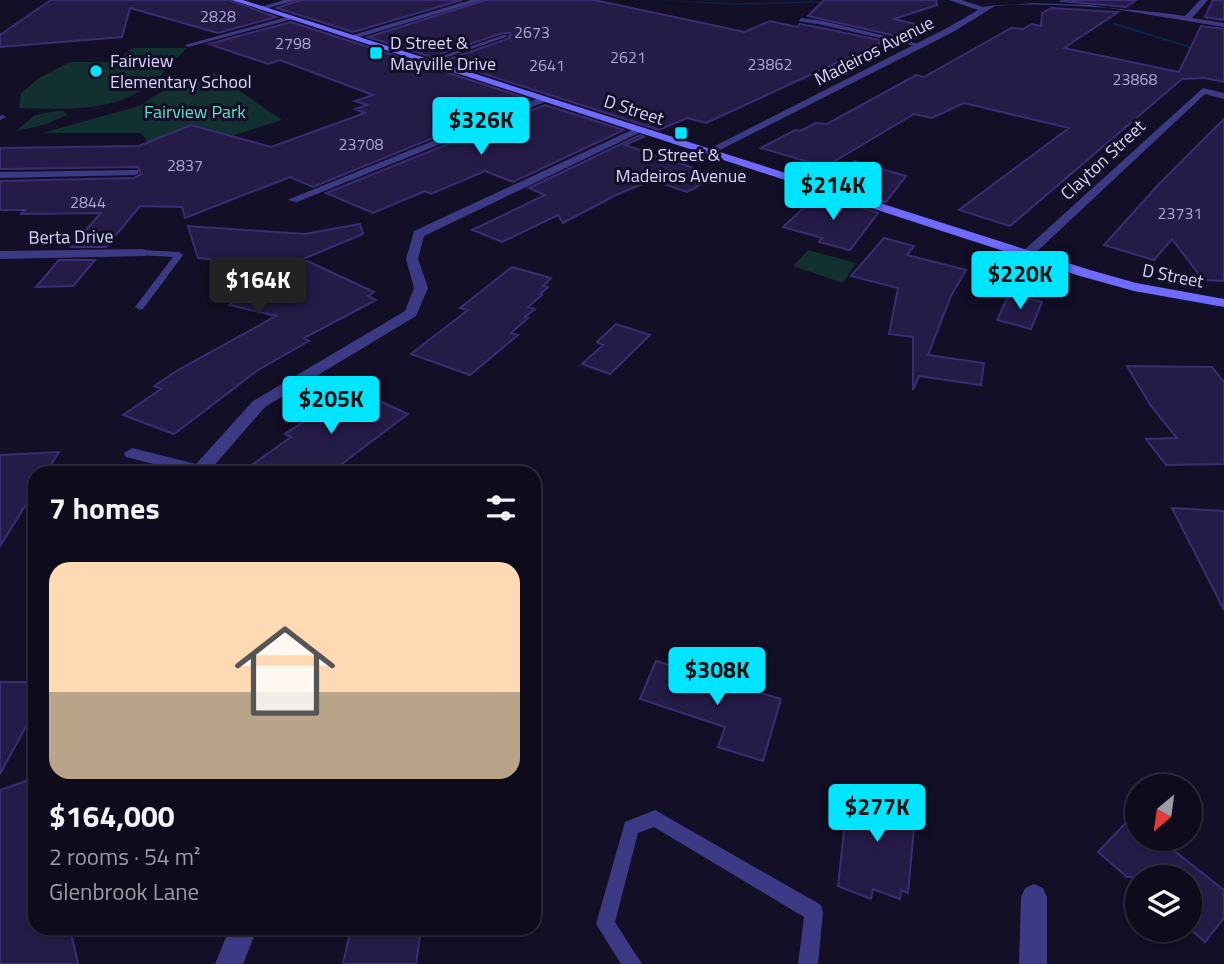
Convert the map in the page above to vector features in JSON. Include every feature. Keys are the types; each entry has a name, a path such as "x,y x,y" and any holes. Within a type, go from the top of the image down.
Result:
{"main road":[{"name":"D Street","path":"236,0 1026,255 1134,287 1224,303"}],"street":[{"path":"261,8 293,0"},
{"path":"350,37 479,0"},
{"path":"953,0 982,9"},
{"path":"1187,19 1204,0"},
{"name":"Madeiros Avenue","path":"708,152 920,45 993,4 1060,1 1224,25"},
{"name":"Clayton Street","path":"1026,255 1203,91 1224,96"},
{"path":"293,200 544,99"},
{"path":"207,466 259,404 411,313 421,288 412,259 418,234 640,130"},
{"path":"0,175 134,172"},
{"name":"Berta Drive","path":"0,255 142,253"},
{"path":"132,453 180,466"},
{"path":"1033,964 1034,897"},
{"path":"229,964 239,935"}],"lane":[{"path":"188,46 291,18"},
{"path":"801,20 920,45"},
{"path":"428,62 506,37"},
{"path":"140,307 179,255 142,253"},
{"path":"632,964 605,924 631,828 655,818 814,912 808,964"}],"green space":[{"path":"132,48 187,48 176,59 119,59"},
{"path":"70,62 148,62 165,71 150,85 115,102 78,108 19,108 21,93 39,78"},
{"name":"Fairview Park","path":"214,73 282,120 130,168 115,167 159,156 141,133 42,133 139,106 180,80"},
{"path":"63,111 67,115 44,125 16,131 35,115"},
{"path":"808,250 856,263 843,283 793,266"}],"building":[{"path":"51,0 229,0 276,17 218,33 130,8 122,37 0,47 0,35"},
{"path":"300,0 462,0 353,32 277,8"},
{"path":"486,0 594,0 745,32 770,21 797,27 800,24 884,41 706,123 687,118 659,130 444,61 510,38 510,33 431,57 368,37"},
{"path":"824,0 936,0 937,5 894,19 921,25 896,36 808,16"},
{"path":"1136,0 1126,7 1062,1"},
{"path":"1213,0 1224,0 1224,20 1205,17"},
{"path":"1051,8 1118,12 1064,48 1179,72 1201,26 1224,29 1224,82 1205,78 1182,79 1010,226 959,210 1069,128 964,103 932,118 914,114 825,167 761,148 795,130 800,131 816,123 827,124 916,75 924,77 1011,28 1023,29 1032,24 1041,26 1042,13"},
{"path":"291,22 529,99 313,187 290,177 185,218 182,207 140,206 106,247 71,247 101,213 21,214 25,210 0,210 0,181 134,178 141,174 138,167 0,169 0,148 139,146 191,125 271,147 365,113 355,109 367,105 355,101 373,95 280,60 268,64 209,44"},
{"path":"545,105 624,130 513,182 485,171 431,194 425,191 373,213 326,193"},
{"path":"1224,119 1224,281 1203,280 1172,239 1154,260 1104,245 1159,184"},
{"path":"640,135 644,137 625,145 717,176 687,192 652,180 616,195 563,223 558,215 502,242 472,230 545,195 529,188"},
{"path":"854,161 906,176 886,202 829,184"},
{"path":"819,194 878,213 850,250 819,242 822,238 783,227"},
{"path":"360,224 363,234 303,259 374,292 368,296 376,300 304,338 309,341 258,370 174,434 123,415 161,389 154,386 178,370 276,316 229,305 285,265 198,258 188,226 305,234"},
{"path":"884,238 914,246 907,255 966,270 951,296 928,355 984,363 981,385 919,376 913,390 913,337 889,334 898,288 851,276"},
{"path":"59,260 95,260 73,286 36,287"},
{"path":"512,267 551,278 543,286 548,287 540,294 542,295 528,307 535,309 511,333 518,335 470,375 411,354 468,310 460,308"},
{"path":"1009,294 1042,302 1031,329 997,320"},
{"path":"616,324 650,335 610,374 582,364 603,345 597,342"},
{"path":"1127,366 1212,367 1224,382 1224,464 1166,465 1146,439 1177,438 1151,406"},
{"path":"349,392 365,399 369,396 408,414 339,466 250,466 291,437 285,434"},
{"path":"59,452 50,466 28,466 28,501 0,546 0,455"},
{"path":"1172,508 1224,511 1224,610"},
{"path":"656,661 781,699 763,761 718,747 725,727 640,699"},
{"path":"0,682 28,682 28,723 0,774"},
{"path":"28,780 28,935 72,935 78,964 0,964 0,790"},
{"path":"849,785 916,806 908,893 901,890 900,899 873,889 871,899 838,886"},
{"path":"1125,824 1125,851 1174,851 1192,865 1125,865 1125,875 1098,852"},
{"path":"1202,873 1224,890 1224,918 1205,942 1202,939"},
{"path":"349,935 420,935 416,964 343,964"}],"waterway":[{"path":"656,0 736,4 835,2"},
{"path":"1115,24 1200,50"}],"place":[{"name":"D Street & Mayville Drive","path":"376,53"},
{"name":"Fairview Elementary School","path":"96,71"},
{"name":"D Street & Madeiros Avenue","path":"681,133"}]}
